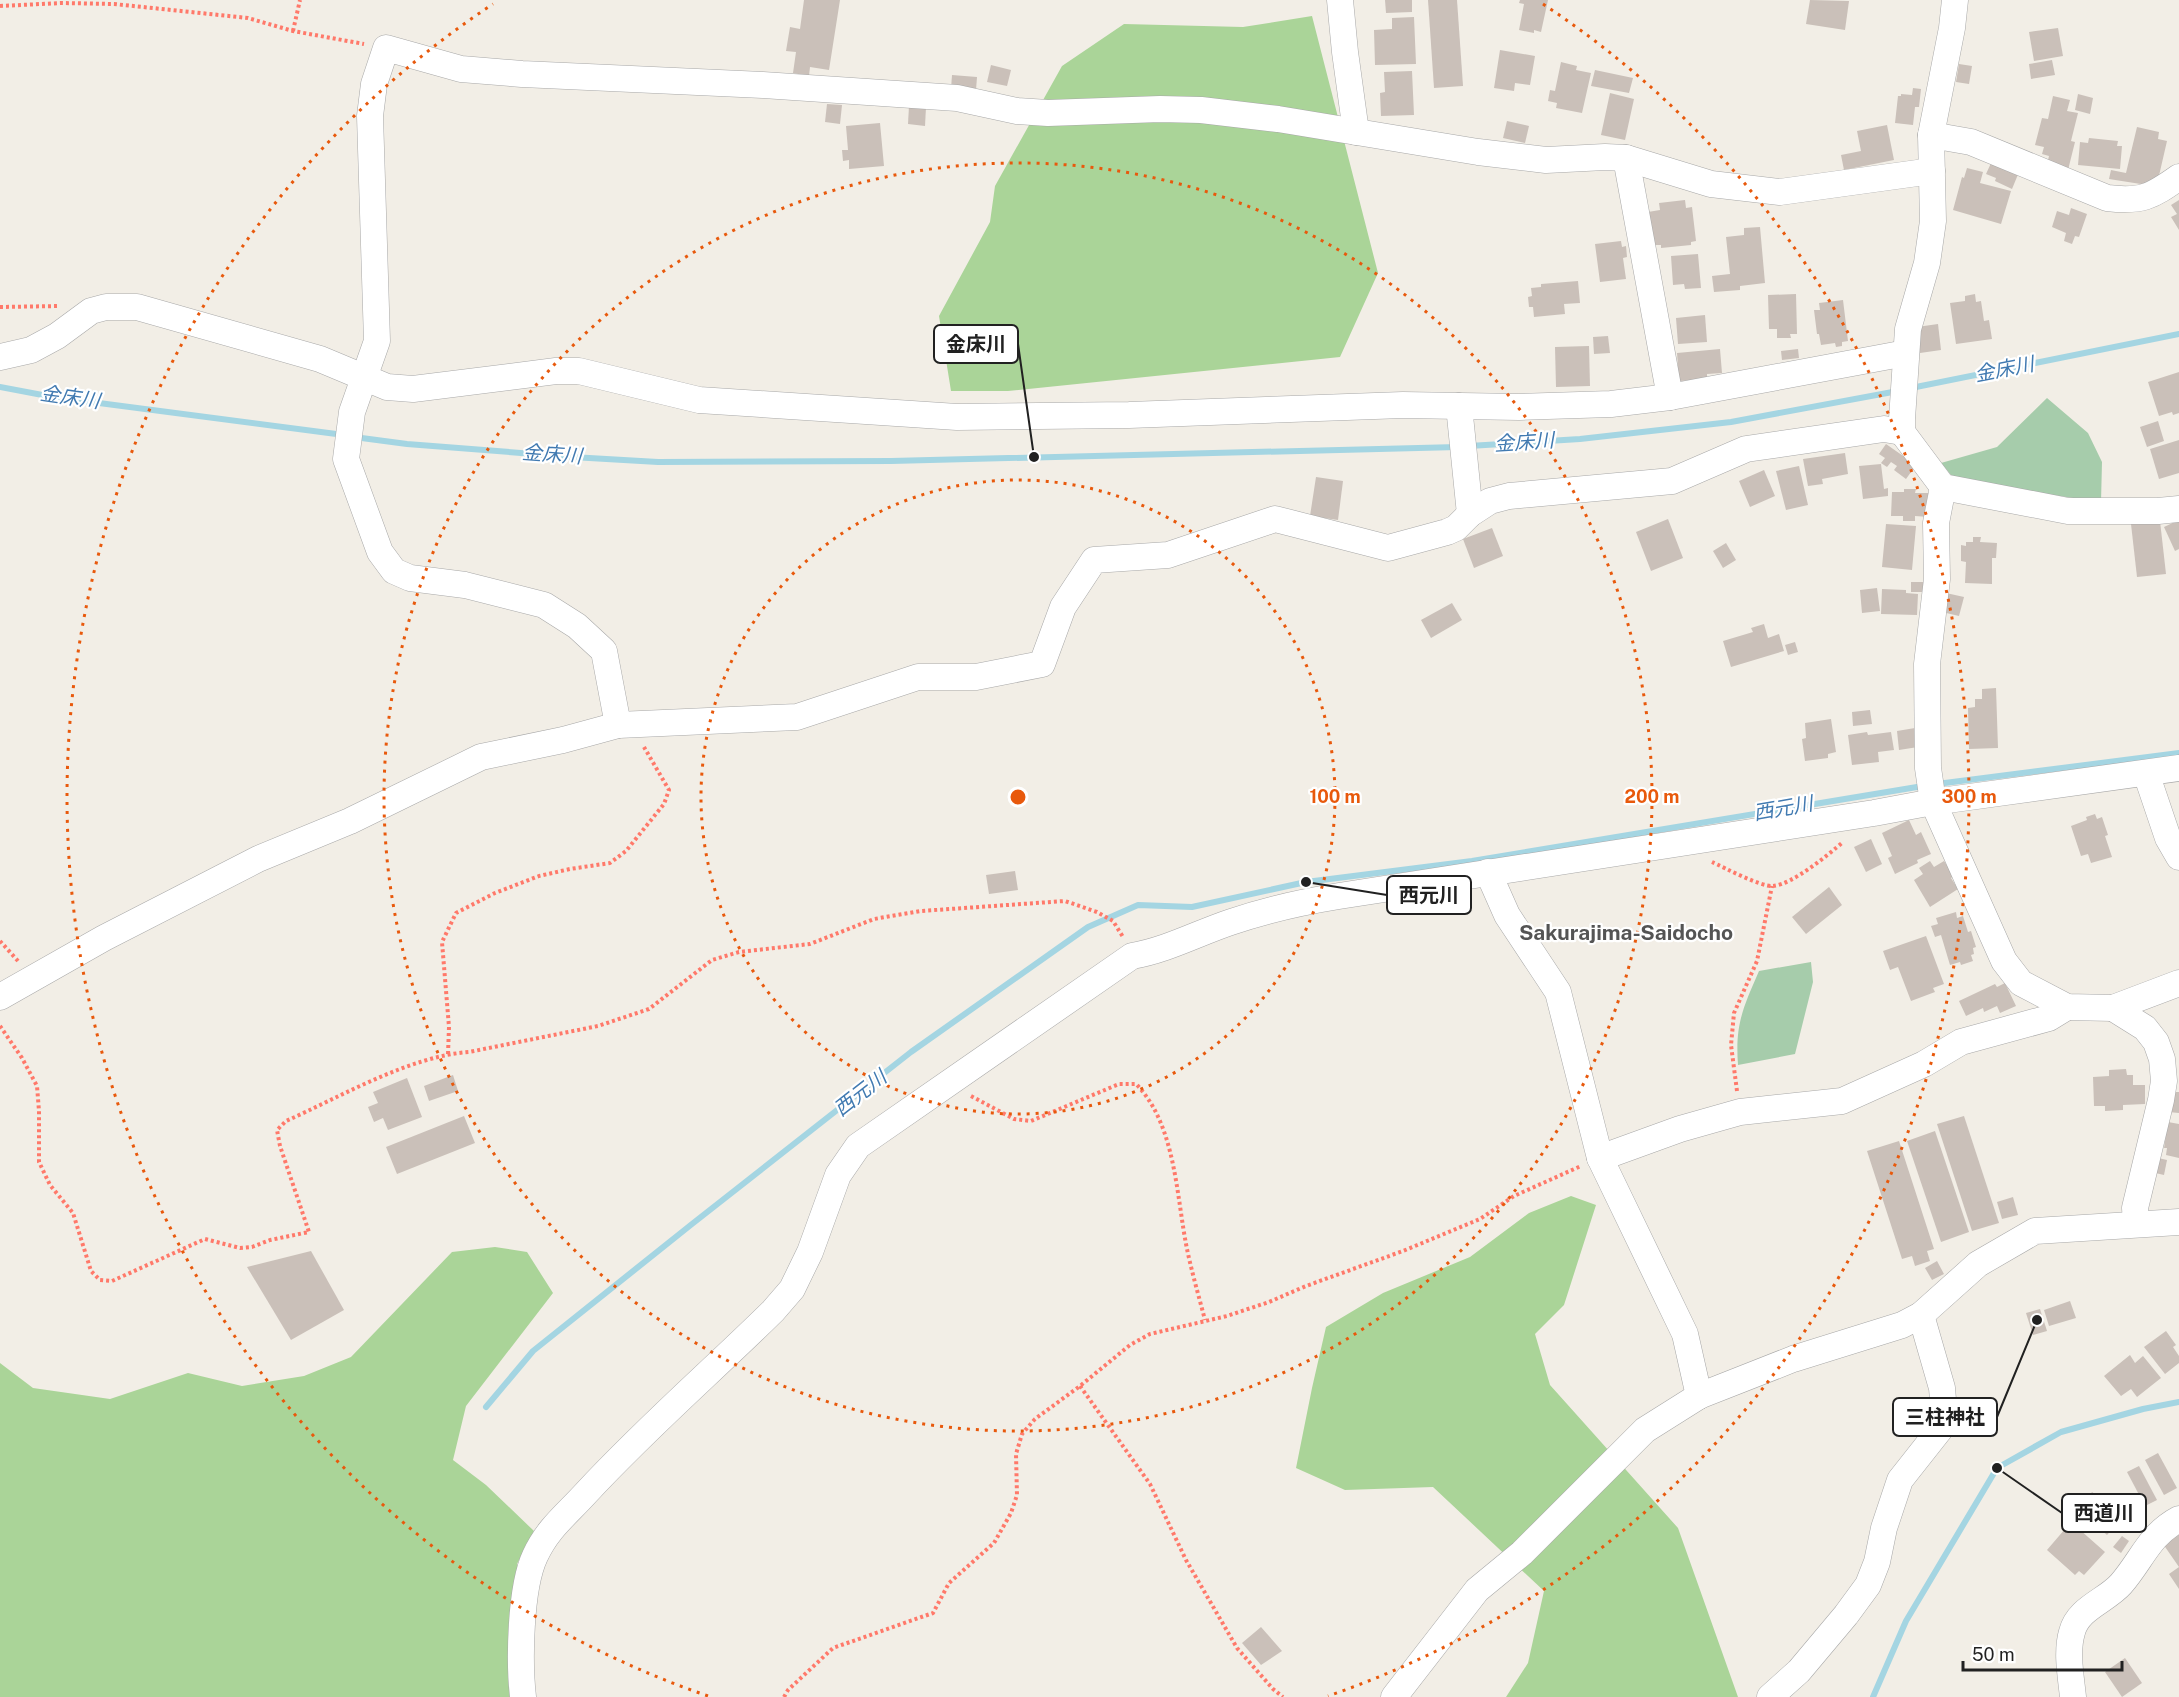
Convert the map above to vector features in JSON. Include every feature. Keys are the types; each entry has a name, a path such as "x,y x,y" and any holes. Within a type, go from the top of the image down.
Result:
{"street":[{"path":"1340,0 1356,132"},
{"path":"1955,0 1952,28 1930,135 1933,222 1926,263 1908,329 1902,425 1943,487 1936,523 1937,579 1927,664 1928,768 1932,802 2004,961 2020,983 2067,1007 2113,1008 2179,983"},
{"path":"623,725 604,651 577,626 544,605 465,585 410,578 394,571 380,552 346,459 352,412 377,341 370,116 374,84 386,48 460,69 522,74 763,85 957,98 1027,112 1201,110 1278,119 1478,152 1546,160 1626,158 1711,184 1780,192 1932,171"},
{"path":"1930,135 1971,142 2107,198 2130,201 2154,195 2179,177"},
{"path":"1626,158 1670,397"},
{"path":"0,357 31,350 57,336 91,311 106,307 137,307 320,359 387,387 414,389 556,371 579,371 699,400 957,417 1162,414 1403,405 1459,415 1611,404 1670,397 1906,353"},
{"path":"1459,415 1470,514"},
{"path":"0,997 104,938 258,859 350,821 481,758 623,725 797,717 918,677 976,677 1042,664 1063,607 1094,560 1168,555 1275,519 1388,548 1447,532 1456,528 1470,514 1491,501 1509,496 1672,481 1746,449 1902,425"},
{"path":"1943,487 2068,511 2179,509"},
{"path":"523,1697 521,1645 524,1598 533,1559 549,1530 615,1461 766,1318 792,1289 810,1252 838,1175 858,1146 947,1082 1132,956 1155,952 1232,922 1294,904 1932,802 2179,768"},
{"path":"2146,773 2168,838 2179,857"},
{"path":"1488,872 1508,915 1558,992 1600,1158 1685,1334 1699,1396"},
{"path":"1600,1158 1680,1129 1740,1112 1842,1101 1924,1064 1961,1042 2049,1018 2067,1007"},
{"path":"2113,1008 2145,1028 2156,1042 2162,1059 2164,1081 2135,1208 2136,1223"},
{"path":"1394,1697 1477,1590 1522,1554 1645,1430 1699,1396 1793,1359 1902,1325 1921,1315 1978,1264 2035,1231 2179,1222"},
{"path":"1770,1697 1799,1671 1868,1585 1900,1480 1945,1423 1942,1388 1921,1315"},
{"path":"2073,1697 2070,1647 2072,1632 2079,1618 2121,1585 2144,1550 2164,1526 2179,1519"}],"path":[{"path":"293,31 300,0"},
{"path":"0,6 62,3 114,4 248,18 293,31 386,48"},
{"path":"0,307 66,306 91,311"},
{"path":"448,1054 449,1027 442,942 456,913 495,893 539,876 610,863 626,851 664,804 669,789 660,771 623,725"},
{"path":"1711,862 1762,884 1772,886 1787,881 1825,858 1874,813"},
{"path":"1740,1112 1731,1045 1734,1013 1757,961 1772,886"},
{"path":"0,1026 22,1058 37,1086 39,1162 50,1185 73,1214 91,1271 100,1280 112,1281 205,1239 240,1248 252,1248 270,1240 309,1232 280,1146 277,1130 286,1121 402,1068 448,1054 469,1052 598,1026 649,1009 712,960 739,952 810,944 874,918 921,911 1065,901 1097,912 1113,921 1123,935"},
{"path":"947,1082 1014,1119 1031,1121 1119,1084 1136,1084 1148,1096 1170,1149 1187,1249 1205,1320"},
{"path":"784,1697 788,1690 833,1648 933,1613 949,1583 994,1543 1011,1513 1017,1495 1016,1454 1022,1434 1035,1419 1130,1345 1150,1334 1227,1316 1269,1302 1306,1286 1414,1247 1480,1220 1514,1197 1600,1158"},
{"path":"1080,1386 1150,1484 1186,1560 1237,1648 1282,1697"}],"green space":[{"path":"1312,16 1378,273 1340,357 1008,391 951,391 939,316 990,222 995,186 1062,66 1124,24 1243,27"},
{"path":"2047,398 2088,433 2102,462 2101,502 1956,481 1941,463 1997,447"},
{"path":"1811,962 1813,982 1795,1054 1738,1065 1737,1051 1741,1016 1759,971"},
{"path":"1571,1196 1596,1205 1564,1305 1535,1334 1550,1385 1678,1528 1738,1697 1506,1697 1528,1663 1544,1591 1433,1487 1345,1490 1296,1468 1326,1327 1383,1293 1470,1257 1529,1213"},
{"path":"495,1247 527,1252 553,1293 466,1406 453,1460 486,1485 534,1531 517,1564 524,1580 515,1697 0,1697 0,1363 33,1388 110,1399 188,1373 242,1386 304,1376 351,1357 452,1252"}],"building":[{"path":"804,0 840,0 829,70 810,67 809,76 793,73 796,52 786,51 790,27 800,29"},
{"path":"1385,0 1412,0 1412,12 1386,13"},
{"path":"1428,0 1457,0 1463,86 1434,88"},
{"path":"1520,0 1548,0 1541,32 1519,30 1524,4 1519,3"},
{"path":"1810,0 1849,1 1845,30 1806,24"},
{"path":"1414,17 1416,64 1375,65 1374,30 1392,29 1392,18"},
{"path":"2058,28 2063,56 2034,61 2029,32"},
{"path":"1500,50 1535,56 1530,85 1515,83 1514,91 1494,88"},
{"path":"2052,60 2055,75 2031,79 2029,64"},
{"path":"1561,62 1577,66 1576,70 1591,73 1582,113 1556,108 1557,103 1548,101 1550,90 1555,91"},
{"path":"1959,64 1972,66 1969,84 1956,82"},
{"path":"991,65 1011,70 1007,86 987,82"},
{"path":"1595,70 1633,78 1629,93 1591,86"},
{"path":"1412,71 1414,115 1381,116 1380,93 1385,92 1384,72"},
{"path":"952,75 977,77 976,90 951,89"},
{"path":"1913,88 1921,89 1919,107 1915,107 1913,125 1895,123 1898,96 1912,95"},
{"path":"1610,93 1634,99 1625,140 1601,135"},
{"path":"2078,94 2093,98 2090,114 2075,110"},
{"path":"2053,96 2070,100 2067,111 2078,113 2071,141 2075,142 2068,170 2047,165 2049,156 2042,154 2044,147 2035,145 2042,118 2048,119"},
{"path":"827,104 842,105 840,124 825,122"},
{"path":"909,106 926,107 925,126 908,124"},
{"path":"1507,121 1529,126 1525,143 1503,138"},
{"path":"880,123 884,166 849,169 849,160 843,161 842,150 848,150 846,126"},
{"path":"1887,125 1894,160 1844,170 1841,155 1861,151 1857,131"},
{"path":"2137,127 2159,132 2158,139 2167,141 2158,180 2147,185 2109,179 2111,170 2126,173"},
{"path":"2089,138 2118,141 2117,146 2122,146 2120,169 2078,165 2080,142 2088,143"},
{"path":"1992,161 2019,172 2012,189 1986,174"},
{"path":"1967,168 1983,172 1980,183 2011,191 2001,224 1953,210 1962,177 1964,178"},
{"path":"1685,200 1686,208 1692,207 1696,241 1691,242 1691,245 1661,248 1661,245 1651,245 1648,212 1660,210 1659,203"},
{"path":"2179,200 2179,230 2171,217 2177,214 2171,205"},
{"path":"2071,208 2087,214 2079,237 2075,236 2072,244 2064,241 2066,233 2052,227 2057,211 2069,215"},
{"path":"1760,227 1765,283 1740,286 1740,290 1714,292 1712,276 1730,274 1726,237 1744,235 1744,228"},
{"path":"1621,241 1622,247 1626,246 1627,257 1623,258 1626,279 1600,282 1595,244"},
{"path":"1698,254 1701,288 1685,289 1684,284 1673,285 1671,256"},
{"path":"1578,281 1580,303 1564,304 1565,314 1534,317 1533,307 1529,307 1528,297 1532,296 1531,288 1541,287 1541,284"},
{"path":"1796,294 1797,334 1790,334 1791,338 1777,338 1777,329 1769,329 1768,295"},
{"path":"1975,294 1976,302 1981,301 1984,321 1989,320 1992,339 1956,344 1950,303 1965,301 1965,296"},
{"path":"1843,300 1848,341 1836,347 1835,343 1821,345 1814,310 1820,310 1819,303"},
{"path":"1705,315 1707,342 1678,344 1676,318"},
{"path":"1938,324 1941,350 1920,353 1917,327"},
{"path":"1608,336 1610,353 1594,354 1593,337"},
{"path":"1589,346 1590,386 1556,387 1555,347"},
{"path":"1720,349 1722,373 1707,374 1707,379 1680,381 1674,367 1678,366 1677,353"},
{"path":"1798,349 1799,358 1782,360 1781,351"},
{"path":"2179,372 2179,413 2173,415 2172,412 2159,416 2148,382"},
{"path":"2158,421 2164,441 2147,447 2140,427"},
{"path":"2179,440 2179,473 2159,479 2150,449"},
{"path":"1886,444 1916,465 1906,479 1894,470 1897,466 1891,462 1887,467 1881,463 1885,458 1879,454"},
{"path":"1845,453 1848,474 1822,479 1823,484 1808,486 1803,459"},
{"path":"1881,464 1884,489 1888,488 1888,496 1863,499 1859,466"},
{"path":"1799,466 1808,505 1786,510 1776,471"},
{"path":"1764,470 1775,496 1750,507 1739,481"},
{"path":"1316,477 1343,481 1338,520 1310,516"},
{"path":"1904,489 1916,489 1915,493 1930,493 1929,517 1915,516 1915,521 1903,521 1903,516 1891,516 1892,492 1904,492"},
{"path":"1668,519 1683,558 1651,571 1636,532"},
{"path":"2179,520 2179,549 2175,551 2164,527"},
{"path":"2160,521 2166,574 2137,577 2131,524"},
{"path":"1886,524 1916,526 1912,570 1882,567"},
{"path":"1492,528 1503,556 1474,568 1463,539"},
{"path":"1973,537 1981,537 1980,542 1997,543 1996,558 1992,558 1992,584 1965,583 1966,562 1961,561 1961,545 1966,546 1966,542 1973,542"},
{"path":"1726,543 1736,560 1723,568 1713,551"},
{"path":"1911,582 1924,582 1924,592 1911,592"},
{"path":"1877,588 1880,611 1862,613 1860,590"},
{"path":"1882,589 1906,590 1906,593 1918,594 1917,615 1881,614"},
{"path":"1946,593 1964,597 1959,616 1942,612"},
{"path":"1452,603 1462,620 1431,638 1421,620"},
{"path":"1764,624 1768,638 1779,634 1784,651 1731,667 1723,641 1753,632 1751,628"},
{"path":"1795,642 1798,652 1788,655 1785,645"},
{"path":"1996,688 1998,748 1969,749 1968,708 1975,707 1975,699 1982,699 1982,689"},
{"path":"1870,710 1872,724 1853,726 1852,712"},
{"path":"1831,719 1836,752 1828,754 1828,758 1805,761 1802,739 1806,738 1805,723"},
{"path":"1915,728 1918,747 1899,750 1897,731"},
{"path":"1867,732 1868,735 1891,732 1894,750 1878,752 1879,762 1852,765 1848,735"},
{"path":"2095,814 2097,819 2102,817 2112,857 2091,863 2088,854 2081,856 2071,826"},
{"path":"1909,820 1916,835 1921,832 1931,854 1895,874 1888,858 1892,856 1882,833"},
{"path":"1871,839 1882,864 1866,872 1854,847"},
{"path":"1930,861 1934,867 1944,861 1954,876 1951,878 1958,889 1930,907 1914,880 1923,874 1919,868"},
{"path":"1015,871 1018,890 989,894 986,875"},
{"path":"1829,887 1842,905 1806,934 1792,917"},
{"path":"1956,912 1957,918 1963,916 1976,947 1973,948 1974,954 1971,955 1973,961 1961,965 1960,962 1950,965 1941,935 1935,937 1931,926 1938,924 1936,918"},
{"path":"1926,936 1944,984 1933,988 1935,992 1911,1001 1898,967 1890,970 1883,951"},
{"path":"2005,983 2016,1006 2000,1013 1997,1006 1984,1012 1983,1008 1966,1016 1959,1001 1995,984 1997,987"},
{"path":"2126,1069 2127,1075 2133,1075 2133,1085 2145,1085 2145,1104 2123,1105 2123,1110 2105,1111 2105,1106 2094,1106 2093,1077 2109,1076 2109,1070"},
{"path":"453,1075 458,1091 429,1101 424,1086"},
{"path":"407,1078 422,1117 388,1130 383,1118 374,1122 368,1107 378,1103 373,1092"},
{"path":"2169,1092 2179,1092 2179,1113 2168,1112"},
{"path":"464,1116 475,1143 397,1174 386,1147"},
{"path":"1964,1116 1999,1223 1972,1231 1937,1124"},
{"path":"2168,1122 2179,1124 2179,1158 2166,1155 2167,1148 2164,1148"},
{"path":"1935,1131 1969,1232 1941,1242 1907,1141"},
{"path":"1899,1141 1934,1249 1927,1251 1930,1261 1915,1266 1912,1256 1902,1259 1867,1151"},
{"path":"2154,1157 2167,1160 2164,1175 2151,1172"},
{"path":"2013,1197 2018,1215 2002,1219 1997,1202"},
{"path":"311,1251 344,1310 291,1340 247,1267"},
{"path":"1937,1261 1944,1274 1932,1280 1925,1268"},
{"path":"2070,1301 2076,1318 2049,1326 2044,1310"},
{"path":"2040,1309 2047,1331 2033,1335 2026,1313"},
{"path":"2166,1331 2176,1345 2173,1347 2179,1356 2179,1363 2165,1374 2144,1347"},
{"path":"2130,1355 2135,1363 2143,1356 2161,1378 2137,1397 2131,1389 2121,1396 2104,1376"},
{"path":"2158,1453 2177,1488 2164,1495 2145,1460"},
{"path":"2139,1466 2157,1500 2145,1506 2127,1472"},
{"path":"2092,1492 2109,1504 2101,1515 2084,1503"},
{"path":"2117,1507 2125,1515 2107,1535 2099,1528"},
{"path":"2071,1522 2105,1552 2084,1575 2079,1571 2075,1575 2047,1550"},
{"path":"2179,1528 2179,1567 2161,1541"},
{"path":"2122,1536 2129,1541 2121,1553 2113,1547"},
{"path":"2179,1567 2179,1589 2169,1574"},
{"path":"1261,1627 1282,1651 1261,1665 1242,1643"},
{"path":"2125,1658 2142,1683 2122,1697 2105,1672"}],"waterway":[{"name":"金床川","path":"1911,388 2179,334"},
{"name":"金床川","path":"0,387 53,397 344,435"},
{"name":"金床川","path":"1469,446 1580,439 1731,422 1898,391"},
{"name":"金床川","path":"354,437 407,444 658,462 891,461 1458,447"},
{"name":"西元川","path":"1937,784 2179,753"},
{"name":"西元川","path":"486,1407 533,1351 911,1052 1088,927 1138,905 1192,907 1306,882 1472,861 1923,786"},
{"path":"1873,1697 1906,1621 1997,1468 2061,1432 2143,1409 2179,1402"}],"place":[{"name":"金床川","path":"1034,457"},
{"name":"西元川","path":"1306,882"},
{"name":"三柱神社","path":"2037,1320"},
{"name":"西道川","path":"1997,1468"}],"district":[{"name":"Sakurajima-Saidocho","path":"1626,933"}]}
